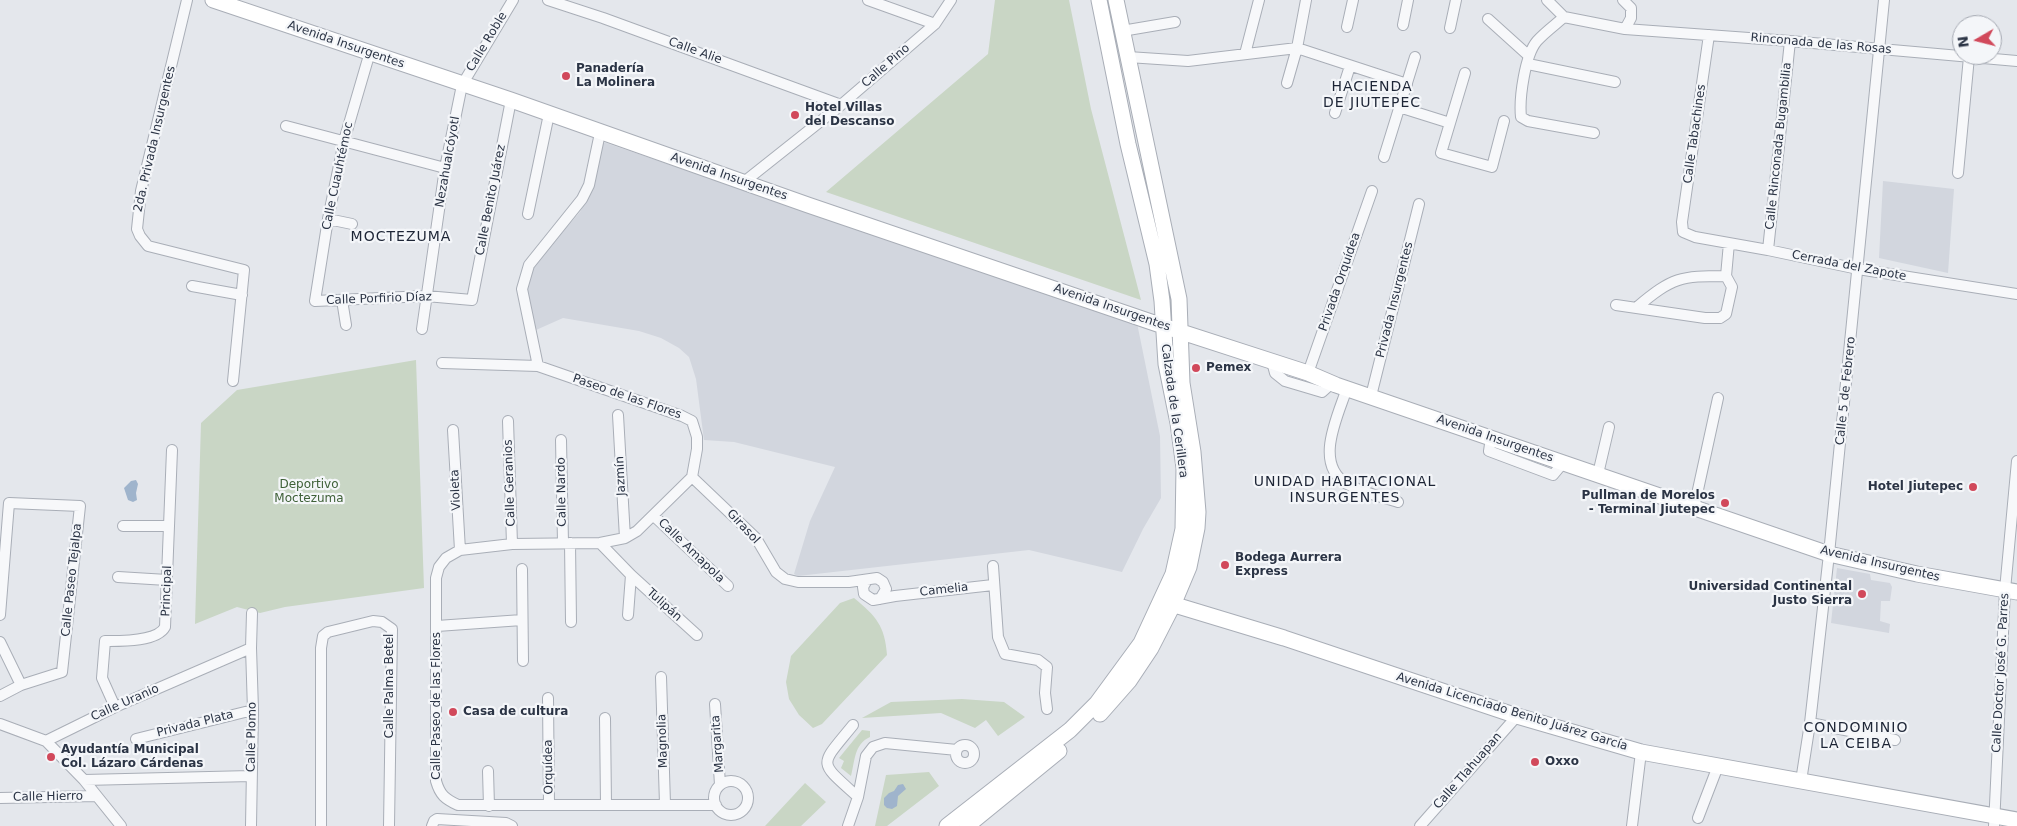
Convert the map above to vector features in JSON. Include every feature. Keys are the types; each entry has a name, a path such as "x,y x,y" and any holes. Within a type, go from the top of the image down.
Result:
{"main road":[{"name":"Avenida Insurgentes","path":"213,0 511,100 600,133 1164,326 1308,373 1490,438 1829,554 1917,574 2011,591"},
{"name":"Calzada de la Cerillera","path":"1099,0 1128,144 1157,264 1162,301 1166,364 1178,423 1184,468 1184,529 1167,603"},
{"name":"Calzada de la Cerillera","path":"967,826 1077,737 1129,681 1167,603 1189,567 1198,528 1193,452 1182,383 1179,349 1181,331 1179,299 1116,0"},
{"name":"Avenida Licenciado Benito Juárez García","path":"1167,603 1293,642 1517,716 1641,752 1801,781 1994,821 2017,820"},
{"name":"Calzada de la Cerillera","path":"947,826 1070,730 1097,703 1146,645"}],"street":[{"name":"2da. Privada Insurgentes","path":"188,0 141,191 138,229 140,236 148,246 244,270 233,381"},
{"name":"Calle Roble","path":"462,85 513,0"},
{"name":"Calle Alie","path":"548,0 603,18 841,105"},
{"path":"868,0 935,24"},
{"name":"Calle Pino","path":"744,182 841,105 935,24 951,0"},
{"path":"1245,54 1259,0"},
{"path":"1287,83 1297,48 1306,0"},
{"path":"1347,27 1353,0"},
{"path":"1403,25 1408,0"},
{"path":"1450,28 1456,0"},
{"path":"1547,0 1564,17 1536,42 1528,60 1520,105 1521,116 1528,121 1594,133"},
{"path":"1623,0 1631,8 1632,18 1625,29"},
{"name":"Calle 5 de Febrero","path":"1801,781 1810,723 1829,554 1884,0"},
{"name":"Rinconada de las Rosas","path":"1564,17 1625,29 1790,41 1952,56"},
{"path":"1488,19 1528,60 1615,82"},
{"path":"1122,31 1175,22"},
{"name":"Calle Tabachines","path":"1683,232 1682,222 1709,35"},
{"name":"Calle Rinconada Bugambilia","path":"1768,250 1790,41"},
{"path":"1128,57 1188,61 1297,48 1407,84"},
{"name":"Calle Cuauhtémoc","path":"315,301 328,219 344,141 370,52"},
{"path":"1384,158 1415,57"},
{"name":"Rinconada de las Rosas","path":"2002,60 2017,61"},
{"path":"1958,173 1968,65"},
{"path":"1335,113 1350,66"},
{"path":"1465,73 1440,153 1492,167 1504,121"},
{"name":"Nezahualcóyotl","path":"422,329 446,168 462,85"},
{"name":"Calle Benito Juárez","path":"472,300 511,100"},
{"path":"1400,107 1450,123"},
{"path":"528,214 549,114"},
{"path":"286,126 446,168"},
{"path":"442,363 538,366 522,289 524,277 530,265 582,199 589,185 600,133"},
{"name":"Privada Orquídea","path":"1308,373 1372,191"},
{"name":"Privada Insurgentes","path":"1371,396 1419,204"},
{"path":"328,219 352,224"},
{"name":"Cerrada del Zapote","path":"1683,232 1694,237 1858,269 2017,294"},
{"path":"1616,305 1705,318 1720,318 1726,314 1731,296 1732,287 1726,276 1729,243"},
{"path":"1637,307 1666,284 1689,276 1726,276"},
{"path":"192,286 242,295"},
{"path":"1653,294 1660,311"},
{"name":"Calle Porfirio Díaz","path":"315,301 426,296 472,300"},
{"path":"342,300 346,325"},
{"path":"1272,362 1275,373 1285,380 1322,392 1332,383"},
{"name":"Paseo de las Flores","path":"538,366 692,421 697,437 697,449 692,476"},
{"path":"1347,388 1330,443 1330,460 1339,477 1348,484 1398,502"},
{"path":"1694,508 1718,398"},
{"name":"Jazmín","path":"618,415 624,538"},
{"name":"Calle Geranios","path":"508,421 512,544"},
{"path":"1598,474 1608,427"},
{"name":"Violeta","path":"453,430 460,550"},
{"name":"Calle Nardo","path":"561,440 571,622"},
{"name":"Principal","path":"115,707 102,678 105,641 119,641 160,634 166,623 172,450"},
{"name":"Calle Doctor José G. Parres","path":"1994,821 2011,591 2017,461"},
{"path":"460,550 512,544 600,543 624,538 637,531 654,516 692,476"},
{"name":"Girasol","path":"692,476 756,538 776,572 786,580 798,582 849,582 865,585"},
{"name":"Calle Paseo Tejalpa","path":"0,615 4,523 9,503 80,506 62,672 21,685 0,696"},
{"name":"Calle Amapola","path":"654,516 728,586"},
{"path":"123,526 168,526"},
{"name":"Tulipán","path":"600,543 631,575 697,635"},
{"name":"Calle Paseo de las Flores","path":"460,550 446,558 439,567 436,578 436,781 445,799 458,805 488,806 716,805"},
{"path":"993,566 998,637 1005,654 1038,660 1047,667 1045,693 1047,709"},
{"path":"522,569 523,661"},
{"name":"Tulipán","path":"628,615 631,575"},
{"path":"118,577 167,580"},
{"path":"886,589 880,599 873,600 869,599 865,585 874,578 881,580 886,589 895,596"},
{"name":"Camelia","path":"880,599 993,585"},
{"name":"Calle Plomo","path":"251,826 252,613"},
{"path":"437,626 522,620"},
{"name":"Calle Palma Betel","path":"321,826 320,648 323,636 328,632 373,621 382,622 392,629 389,826"},
{"path":"0,642 21,685"},
{"name":"Calle Uranio","path":"46,741 115,707 251,648"},
{"name":"Magnolia","path":"661,677 665,804"},
{"name":"Orquídea","path":"548,698 549,805"},
{"name":"Margarita","path":"715,704 720,785 715,794 716,805 719,810 729,815 740,812 748,803 747,792 741,783 730,781 720,785"},
{"name":"Privada Plata","path":"136,739 253,710"},
{"name":"Calle Tlahuapan","path":"1420,826 1517,716"},
{"path":"605,718 606,805"},
{"path":"1810,723 1895,740"},
{"path":"0,724 46,741 84,780 121,826"},
{"path":"853,725 827,757 826,764 829,771 858,797"},
{"path":"848,826 858,797 866,756 873,747 885,743 957,750"},
{"path":"1632,826 1641,752"},
{"path":"1698,818 1718,766"},
{"path":"488,770 488,806"},
{"path":"84,780 251,776"},
{"name":"Calle Hierro","path":"0,798 97,796"},
{"path":"432,826 437,819 506,823 512,826"}],"shaded area":[{"path":"603,142 1137,323 1160,436 1161,498 1122,572 1029,550 798,576 794,574 810,521 835,467 734,442 704,440 696,379 689,357 679,348 661,338 639,331 563,318 536,330 527,289 535,263 580,212 589,195"},
{"path":"1883,181 1954,189 1948,273 1879,258"},
{"name":"Universidad Continental Justo Sierra","path":"1837,568 1870,574 1871,580 1890,583 1892,587 1890,601 1881,601 1880,621 1890,624 1889,633 1831,623"}],"green space":[{"path":"995,0 1069,0 1091,109 1141,300 826,192 988,54"},
{"name":"Deportivo Moctezuma","path":"416,360 424,588 285,607 260,613 237,607 195,624 201,423 237,390"},
{"path":"854,598 878,622 884,636 887,655 822,724 813,728 799,715 789,699 786,682 791,656 840,603"},
{"path":"962,699 1004,702 1025,717 998,736 986,720 975,728 941,713 862,718 891,702"},
{"path":"862,730 870,731 870,737 858,748 851,776 841,768 844,761 839,758"},
{"path":"929,772 939,786 887,826 875,826 886,775"},
{"path":"805,783 826,802 801,826 765,826"}],"water":[{"path":"136,480 138,484 137,500 133,502 128,500 124,488 131,481"},
{"path":"903,784 906,789 898,796 897,806 892,809 887,808 884,805 884,798 894,791 898,785"}],"place":[{"name":"Panadería La Molinera","path":"566,76"},
{"name":"Hotel Villas del Descanso","path":"795,115"},
{"name":"Pemex","path":"1196,368"},
{"name":"Hotel Jiutepec","path":"1973,487"},
{"name":"Pullman de Morelos - Terminal Jiutepec","path":"1725,503"},
{"name":"Bodega Aurrera Express","path":"1225,565"},
{"name":"Universidad Continental Justo Sierra","path":"1862,594"},
{"name":"Casa de cultura","path":"453,712"},
{"name":"Ayudantía Municipal Col. Lázaro Cárdenas","path":"51,757"},
{"name":"Oxxo","path":"1535,762"}],"district":[{"name":"HACIENDA DE JIUTEPEC","path":"1372,95"},
{"name":"MOCTEZUMA","path":"401,237"},
{"name":"UNIDAD HABITACIONAL INSURGENTES","path":"1345,490"},
{"name":"CONDOMINIO LA CEIBA","path":"1856,736"}]}
